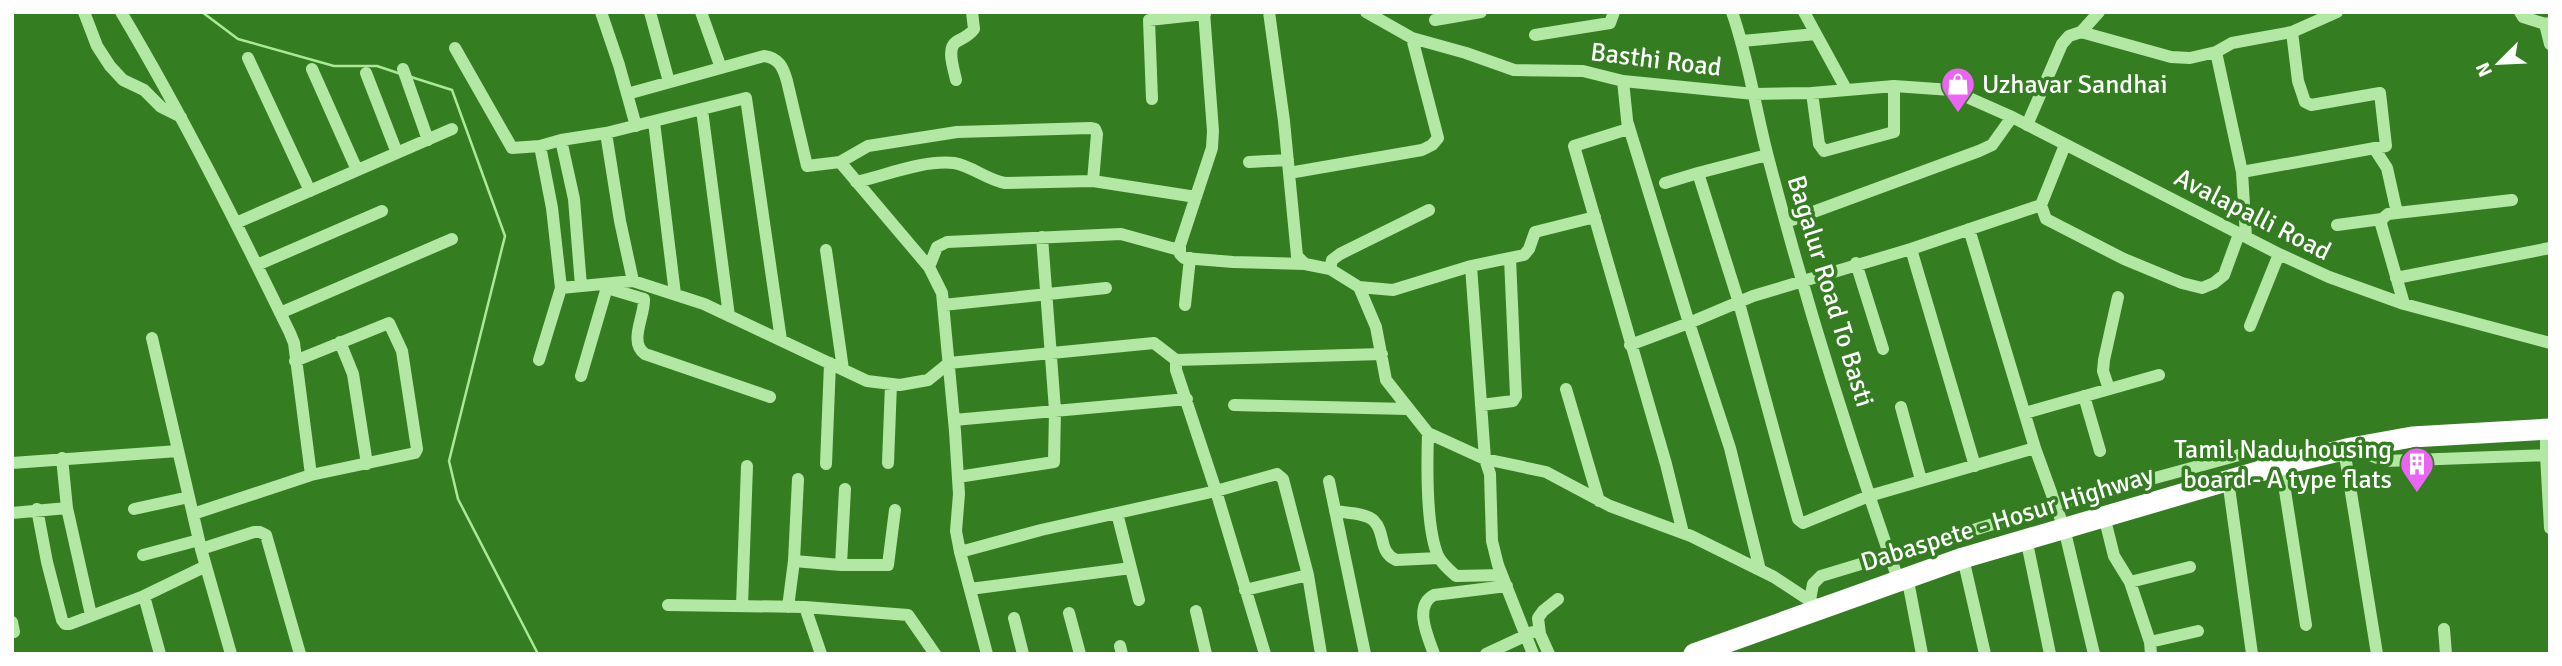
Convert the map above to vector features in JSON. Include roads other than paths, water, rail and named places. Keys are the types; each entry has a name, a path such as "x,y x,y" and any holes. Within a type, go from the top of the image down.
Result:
{"highway":[{"name":"Dabaspete - Hosur Highway","path":"1703,652 1815,604 2026,538 2277,466 2412,437 2548,429"}],"street":[{"path":"83,12 97,46 123,80 144,90 161,107 181,117"},
{"path":"121,12 181,117 294,343 311,475"},
{"path":"601,12 636,126"},
{"path":"650,12 668,82"},
{"path":"701,12 721,68"},
{"path":"956,80 950,49 974,29 972,12"},
{"path":"1269,12 1297,256 1306,264"},
{"name":"Basthi Road","path":"1366,12 1412,38 1514,70 1583,71 1623,81 1754,94 1812,93 1894,86 1951,90"},
{"path":"1435,20 1481,12"},
{"path":"1535,35 1610,23 1614,12"},
{"name":"Bagalur Road To Basti","path":"1732,12 1742,41 1767,155 1803,280 1869,496 1889,554 1903,578 1922,654"},
{"path":"1804,12 1846,89"},
{"path":"2027,125 2062,44 2069,36 2081,32 2099,12"},
{"path":"2081,32 2171,57 2190,58 2216,52 2232,43 2292,32 2337,12"},
{"path":"2520,12 2523,17 2547,23 2550,44"},
{"path":"1152,99 1149,20 1205,13 1212,148 1179,250"},
{"path":"2242,172 2386,146 2379,93 2311,106 2305,102 2298,81 2292,32"},
{"path":"1742,41 1816,34"},
{"path":"1289,173 1422,150 1432,145 1438,138 1412,38"},
{"path":"454,48 512,148 540,146 606,133 746,98 781,340"},
{"path":"2065,145 2041,205 2046,219 2124,260 2182,284 2202,288 2214,283 2224,275 2242,235 2242,172 2216,52"},
{"path":"627,93 764,56 777,60 783,68 807,166 840,162 868,146 957,132 1090,128 1095,129 1097,134 1093,181"},
{"path":"248,58 310,191"},
{"path":"312,69 357,170"},
{"path":"403,69 428,140"},
{"path":"366,73 397,153"},
{"path":"1623,81 1628,124 1730,448 1760,570"},
{"path":"1812,93 1819,144 1824,151 1894,132 1894,86"},
{"name":"Avalapalli Road","path":"1951,90 2012,117 2329,278 2404,304 2550,342"},
{"path":"702,110 729,316"},
{"path":"1786,222 1992,145 2012,117"},
{"path":"654,122 675,294"},
{"path":"1628,124 1628,129 1574,146 1666,464 1683,533"},
{"path":"236,223 452,129"},
{"path":"606,133 633,281"},
{"path":"561,140 573,199 581,286"},
{"path":"539,360 561,288 552,208 540,146"},
{"path":"2374,148 2387,167 2397,213"},
{"path":"1665,183 1767,155"},
{"path":"1249,162 1288,160"},
{"path":"840,162 929,267 942,293 958,477 956,531 987,654"},
{"path":"856,182 934,164 956,163 995,182 1093,181 1196,197"},
{"path":"1698,173 1739,303 1798,519 1803,523 1869,496 2035,448"},
{"path":"2337,225 2382,219 2388,214 2512,200"},
{"path":"1630,345 1803,280 2041,205"},
{"path":"1330,269 1332,260 1340,254 1429,210"},
{"path":"257,265 382,211"},
{"path":"929,267 937,247 941,244 1121,234 1179,250 1184,258 1306,264 1330,269 1359,286 1392,290 1471,266 1527,253 1535,232 1595,217"},
{"path":"2382,219 2381,224 2404,304"},
{"path":"1969,229 2035,448 2064,527 2094,654"},
{"path":"958,477 1054,462 1055,411 1042,237"},
{"path":"281,313 452,239"},
{"path":"1911,248 1975,466"},
{"path":"2396,278 2550,248"},
{"path":"826,250 843,369"},
{"path":"2250,326 2279,254"},
{"path":"1185,305 1190,258"},
{"path":"1481,405 1513,401 1516,396 1510,258"},
{"path":"1856,263 1883,349"},
{"path":"1471,266 1485,458 1490,474 1492,541 1533,654"},
{"path":"561,288 607,286 633,281 675,294 729,316 867,381 900,385 928,380 949,363 1154,343 1176,360 1382,354"},
{"path":"581,376 607,286"},
{"path":"607,286 643,299 637,343 640,351 770,397"},
{"path":"1359,286 1376,327 1386,380 1428,433 1485,458 1546,472 1600,501 1683,533 1760,570 1815,604"},
{"path":"943,305 1106,288"},
{"path":"2109,389 2103,371 2104,360 2118,298"},
{"path":"193,514 311,475 411,455 417,449 402,351 389,323 295,361"},
{"path":"152,338 200,545 231,654"},
{"path":"340,342 353,374 367,464"},
{"path":"1176,360 1265,654"},
{"path":"826,464 830,363"},
{"path":"2025,413 2159,375"},
{"path":"888,463 891,384"},
{"path":"1566,388 1600,501"},
{"path":"2084,396 2100,451"},
{"path":"954,420 1187,399"},
{"path":"1234,405 1408,410"},
{"path":"1901,407 1921,480"},
{"path":"2548,429 2546,455 2550,528"},
{"path":"1428,433 1427,472 1434,544 1438,558 1457,576 1505,580"},
{"path":"2376,654 2348,449 2385,461 2546,455"},
{"path":"12,463 178,451"},
{"path":"1815,604 1813,584 1821,576 2056,505 2257,452 2277,466 2306,625"},
{"path":"62,458 67,508 91,615"},
{"path":"742,606 747,466"},
{"path":"960,552 1277,474 1280,476 1308,575 1321,654"},
{"path":"788,607 798,479"},
{"path":"2228,480 2252,654"},
{"path":"1329,481 1365,654"},
{"path":"841,565 845,489"},
{"path":"134,509 189,497"},
{"path":"12,513 67,508"},
{"path":"37,509 62,620 69,624 144,596 206,566"},
{"path":"793,561 888,565 895,510"},
{"path":"1335,511 1369,517 1375,521 1386,552 1391,558 1438,558"},
{"path":"1117,513 1139,600"},
{"path":"2104,516 2114,556 2130,582 2150,648 2198,631"},
{"path":"143,555 260,532 266,535 300,654"},
{"path":"2026,538 2050,654"},
{"path":"1963,558 1985,654"},
{"path":"2130,582 2190,567"},
{"path":"970,589 1131,568"},
{"path":"1245,590 1308,575"},
{"path":"1434,654 1426,632 1423,614 1425,602 1434,595 1505,580"},
{"path":"144,596 160,654"},
{"path":"1549,654 1539,629 1538,618 1558,600"},
{"path":"668,605 805,607 908,615 935,654"},
{"path":"805,607 821,654"},
{"path":"1196,611 1206,654"},
{"path":"1069,613 1080,654"},
{"path":"1014,618 1023,654"},
{"path":"1486,654 1539,629"},
{"path":"2444,629 2446,654"}],"waterway":[{"path":"202,12 238,39 334,66 377,66 401,74"},
{"path":"411,77 452,90 505,236 449,461 458,499 538,654"}],"place":[{"name":"Uzhavar Sandhai","path":"1958,114"},
{"name":"Tamil Nadu housing board - A type flats","path":"2417,494"}]}
